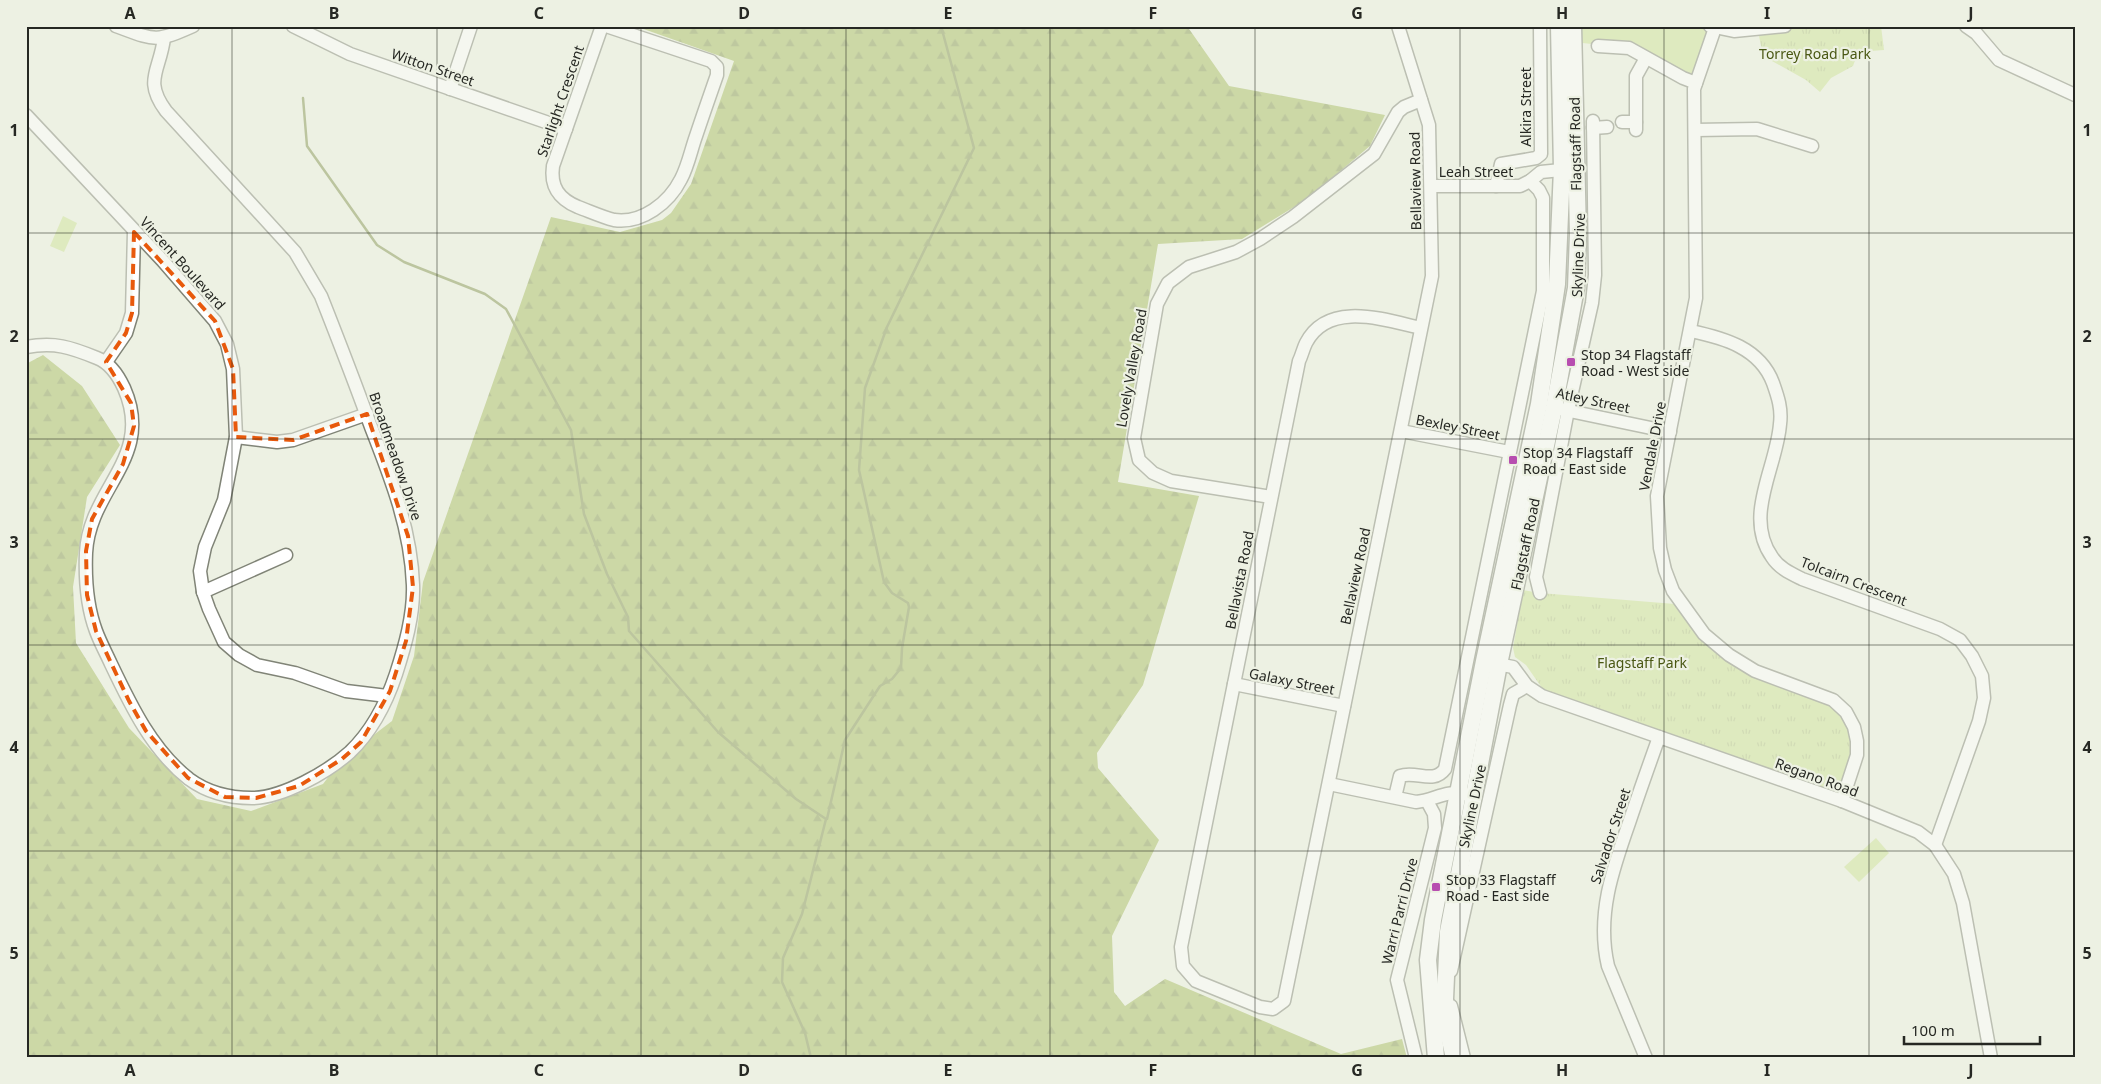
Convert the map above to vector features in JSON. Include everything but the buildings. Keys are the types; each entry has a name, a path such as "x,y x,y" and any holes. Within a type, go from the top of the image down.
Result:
{"main road":[{"name":"Flagstaff Road","path":"1436,1058 1428,960 1432,920 1458,793 1492,663 1554,407 1576,288 1578,234 1568,169 1560,26"},
{"name":"Flagstaff Road","path":"1568,169 1573,26"},
{"name":"Flagstaff Road","path":"1454,1058 1447,1027 1445,999 1448,932 1474,796 1492,663"}],"street":[{"path":"116,26 150,38 164,38 193,26"},
{"name":"Witton Street","path":"293,26 350,54 566,129"},
{"path":"450,89 471,26"},
{"name":"Starlight Crescent","path":"602,26 553,166 552,176 559,195 566,202 615,220 630,219 646,215 660,206 681,179 717,75 717,67 711,62 606,26"},
{"name":"Bellaview Road","path":"1180,947 1184,966 1196,980 1260,1006 1273,1009 1284,1001 1432,276 1429,125 1398,26"},
{"name":"Alkira Street","path":"1496,186 1501,164 1536,158 1541,154 1540,26"},
{"path":"1713,27 1734,31 1785,26"},
{"path":"1966,26 1976,33 1999,60 2075,95"},
{"name":"Vendale Drive","path":"1713,27 1694,89 1696,298 1657,496 1657,523 1665,570 1673,591 1704,634 1729,655 1755,671 1833,700 1846,712 1854,727 1857,755 1842,801"},
{"name":"Broadmeadow Drive","path":"106,362 120,380 127,395 134,426 123,464 92,519 86,551 87,595 96,631 129,701 146,731 188,778 204,788 226,796 256,798 299,786 342,759 361,742 376,720 388,696 406,641 413,587 408,536 392,482 367,414 321,296 309,272 295,252 156,98 153,86 154,76 162,54 164,38"},
{"path":"1598,46 1629,48 1683,78 1696,83"},
{"path":"1622,122 1636,126 1636,76 1646,58"},
{"name":"Lovely Valley Road","path":"1271,497 1171,482 1153,473 1140,460 1134,438 1157,304 1168,283 1189,267 1236,252 1260,239 1293,217 1367,160 1374,154 1398,112 1404,107 1421,100"},
{"name":"Vincent Boulevard","path":"26,115 215,321 227,344 234,369 236,437 224,500 205,548 200,571 203,592 224,642 239,655 257,665 295,673 346,691 388,696"},
{"name":"Skyline Drive","path":"1540,593 1536,577 1554,407 1592,302 1595,275 1593,124 1607,127"},
{"path":"1695,130 1757,128 1812,146"},
{"name":"Leah Street","path":"1431,186 1520,186 1541,172 1568,169"},
{"path":"1395,798 1400,776 1406,773 1434,778 1446,769 1543,291 1543,198 1539,190 1530,181"},
{"path":"26,347 48,343 74,349 106,362 126,333 132,313 134,232"},
{"name":"Bellavista Road","path":"1180,947 1299,361 1307,342 1322,325 1344,317 1368,316 1421,328"},
{"name":"Tolcairn Crescent","path":"1690,331 1713,336 1739,345 1760,360 1771,377 1780,400 1780,424 1762,502 1760,522 1771,556 1782,568 1802,579 1940,629 1960,640 1972,656 1982,676 1984,698 1978,721 1935,845"},
{"name":"Atley Street","path":"1554,407 1670,432"},
{"path":"236,437 277,442 293,440 367,414"},
{"name":"Bexley Street","path":"1401,431 1509,452"},
{"path":"203,592 286,555"},
{"name":"Regano Road","path":"1492,663 1513,667 1527,686 1542,696 1842,801 1918,832 1935,845 1954,874 1963,903 1991,1058"},
{"name":"Galaxy Street","path":"1234,684 1344,706"},
{"name":"Skyline Drive","path":"1464,1058 1452,1012 1449,983 1510,705 1513,694 1527,686"},
{"name":"Salvador Street","path":"1646,1058 1608,966 1604,950 1602,926 1612,868 1659,737"},
{"path":"1329,784 1416,802 1450,792 1474,796"},
{"name":"Warri Parri Drive","path":"1416,1058 1397,980 1435,828 1434,814 1428,800"}],"highlighted area":[{"path":"134,232 215,321 233,369 236,437 293,440 367,414 408,536 413,587 406,641 390,691 361,742 342,759 299,786 256,798 225,797 188,778 146,731 129,701 96,631 87,595 86,551 92,519 123,464 134,426 131,403 106,362 126,333 132,313"}],"green space":[{"path":"635,26 1187,26 1229,86 1385,115 1370,146 1307,199 1242,239 1158,244 1118,482 1199,496 1143,685 1097,753 1098,768 1159,840 1112,936 1114,992 1125,1006 1165,979 1341,1054 1402,1039 1407,1058 26,1058 26,364 43,355 82,386 120,445 87,497 73,587 76,643 129,728 197,799 251,811 323,784 342,759 392,721 414,656 423,582 551,217 620,232 662,220 671,213 691,184 734,61"},
{"path":"1573,26 1785,26 1715,28 1696,83 1629,48 1573,42"},
{"name":"Torrey Road Park","path":"1801,26 1881,26 1884,50 1858,52 1853,66 1831,78 1820,92 1806,80 1763,56 1758,31"},
{"path":"63,216 77,223 64,252 50,246"},
{"name":"Flagstaff Park","path":"1523,590 1675,604 1704,641 1827,704 1842,716 1848,726 1851,741 1851,751 1844,780 1834,791 1826,792 1544,691 1526,665 1515,657 1513,648"},
{"path":"1876,838 1889,853 1859,882 1844,867"}],"waterway":[{"path":"827,819 845,740 880,686 892,679 901,668 902,648 909,607 908,603 892,593 884,582 859,470 865,388 887,327 974,148 941,26"},
{"path":"303,98 307,146 377,245 404,262 485,294 506,309 571,430 584,514 607,574 628,617 629,631 718,732 796,799 826,819 802,914 783,958 782,982 805,1033 811,1058"}],"place":[{"name":"Stop 34 Flagstaff Road - West side","path":"1571,362"},
{"name":"Stop 34 Flagstaff Road - East side","path":"1513,460"},
{"name":"Stop 33 Flagstaff Road - East side","path":"1436,887"}]}
